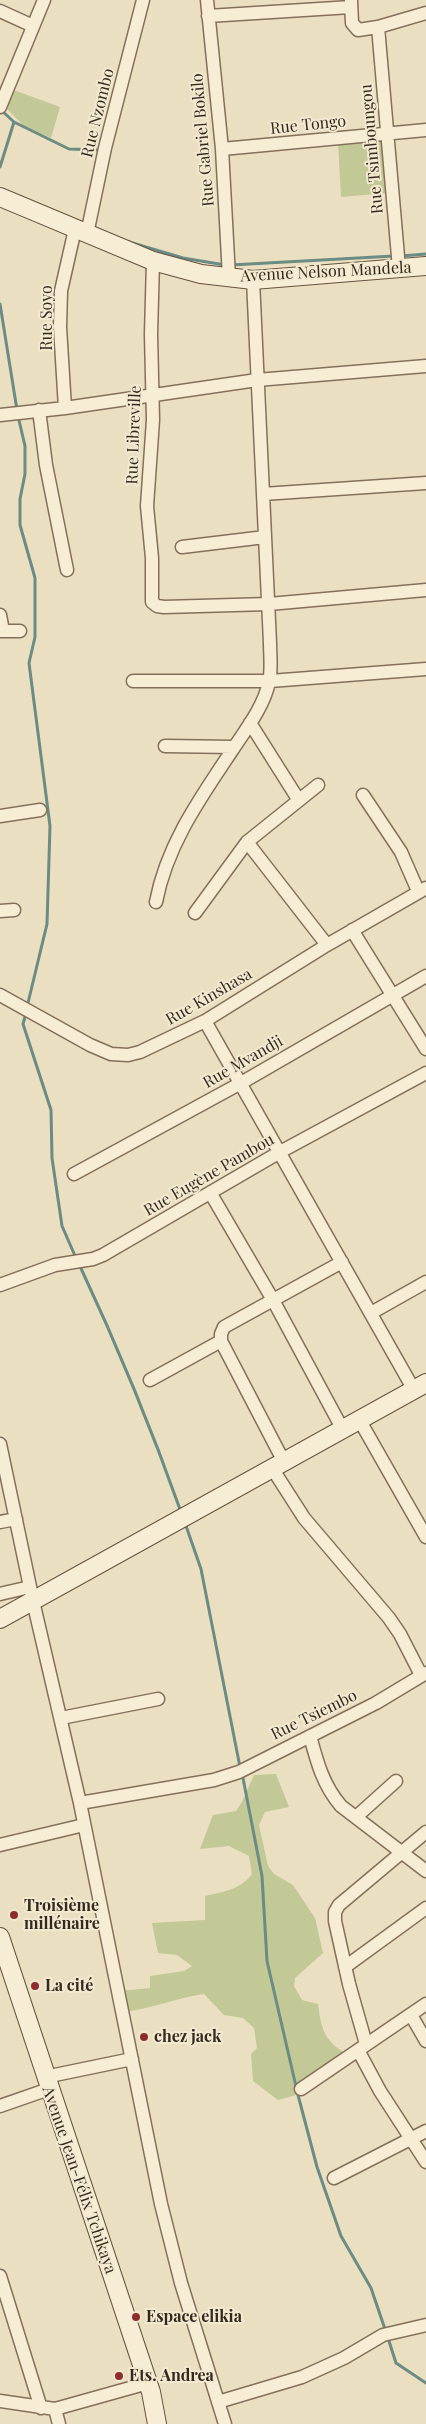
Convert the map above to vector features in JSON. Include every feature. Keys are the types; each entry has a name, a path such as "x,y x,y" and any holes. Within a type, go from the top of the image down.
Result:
{"street":[{"path":"0,106 44,0"},
{"name":"Rue Nzombo","path":"81,232 144,0"},
{"name":"Rue Gabriel Bokilo","path":"207,0 222,149 230,277"},
{"path":"208,16 351,4 352,24 358,30 378,27 426,12"},
{"path":"0,11 33,26"},
{"name":"Rue Tsimboungou","path":"378,27 399,268"},
{"name":"Rue Tongo","path":"222,149 426,130"},
{"name":"Avenue Nelson Mandela","path":"0,197 153,261 202,274 253,280 426,266"},
{"name":"Rue Soyo","path":"65,408 63,347 60,327 61,291 81,232"},
{"name":"Rue Libreville","path":"153,261 152,395 147,506 152,558 152,602 157,606 268,604"},
{"path":"156,902 161,877 169,854 195,807 250,723 270,681 253,280"},
{"path":"0,415 65,408 257,380 426,366"},
{"path":"39,410 46,465 67,570"},
{"path":"263,494 426,483"},
{"path":"182,547 265,537"},
{"path":"268,604 426,590"},
{"path":"0,614 2,631 20,631"},
{"path":"133,681 270,681 426,669"},
{"path":"250,723 298,799"},
{"path":"165,746 234,747"},
{"path":"195,913 247,842 318,784"},
{"path":"363,795 401,852 422,889"},
{"path":"0,816 40,810"},
{"path":"247,842 327,945"},
{"name":"Rue Kinshasa","path":"0,995 90,1045 111,1054 140,1052 205,1021 327,945 422,889"},
{"path":"0,911 14,910"},
{"path":"352,930 426,1049"},
{"name":"Rue Mvandji","path":"74,1174 241,1083 426,976"},
{"path":"0,1619 31,1594 182,1519 420,1386 371,1313 205,1021"},
{"name":"Rue Eugène Pambou","path":"0,1285 55,1265 93,1258 103,1254 211,1194 280,1152 426,1073"},
{"path":"211,1194 273,1300 343,1430"},
{"path":"342,1262 224,1327 221,1341 304,1518 389,1618 424,1674"},
{"path":"371,1313 426,1282"},
{"path":"150,1380 221,1341"},
{"path":"360,1420 426,1537"},
{"path":"1,1452 31,1594 80,1803 170,2240 225,2424"},
{"path":"0,1522 16,1519"},
{"path":"0,1594 31,1594"},
{"name":"Rue Tsiembo","path":"80,1803 214,1780 239,1772 376,1703 424,1674"},
{"path":"61,1718 158,1699"},
{"path":"310,1736 321,1774 330,1793 341,1806 426,1871"},
{"path":"356,1817 396,1781"},
{"path":"0,1845 84,1825"},
{"path":"426,1832 340,1905 335,1912 335,1921 362,2047 380,2091 409,2139 426,2162"},
{"path":"345,1967 426,1908"},
{"name":"Avenue Jean-Félix Tchikaya","path":"0,1937 148,2383 157,2424"},
{"path":"301,2090 426,2004"},
{"path":"411,2015 426,2041"},
{"path":"0,2106 47,2083 132,2059"},
{"path":"334,2178 426,2131"},
{"path":"0,2276 42,2408"},
{"path":"218,2402 302,2377 338,2361 383,2335 426,2324"},
{"path":"0,2401 55,2410 148,2383"},
{"path":"55,2410 59,2424"}],"green space":[{"path":"11,89 60,107 51,138 23,125 4,106"},
{"path":"382,139 389,193 341,197 338,142"},
{"path":"276,1774 289,1807 265,1812 259,1825 268,1866 274,1874 293,1885 315,1918 323,1953 295,1978 294,1986 302,2000 318,2004 321,2023 326,2036 335,2046 351,2057 303,2093 278,2100 253,2081 251,2054 257,2048 254,2028 243,2018 224,2015 204,1994 123,2012 120,1991 150,1988 150,1976 184,1971 192,1966 177,1955 158,1953 152,1923 205,1920 205,1896 225,1891 248,1879 252,1874 249,1856 229,1846 200,1849 213,1815 236,1811 254,1775"}],"waterway":[{"path":"0,109 14,122 69,149 100,150"},
{"path":"0,167 14,122"},
{"path":"129,242 183,258 225,265"},
{"path":"401,256 426,254"},
{"path":"231,265 394,256"},
{"path":"0,304 17,410"},
{"path":"18,416 25,446 25,474 20,499 20,525 35,578 35,637 29,663 50,826 47,924 27,1007"},
{"path":"26,1013 23,1024 51,1110 52,1158 62,1226 76,1258"},
{"path":"79,1264 133,1386 181,1512"},
{"path":"185,1523 201,1569 240,1767"},
{"path":"242,1773 262,1876 267,1961 298,2095 317,2167 341,2236 371,2288 386,2332"},
{"path":"388,2338 396,2363 426,2383"}],"place":[{"name":"Troisième millénaire","path":"14,1915"},
{"name":"La cité","path":"35,1986"},
{"name":"chez jack","path":"144,2037"},
{"name":"Espace elikia","path":"136,2317"},
{"name":"Ets. Andrea","path":"119,2376"}]}
